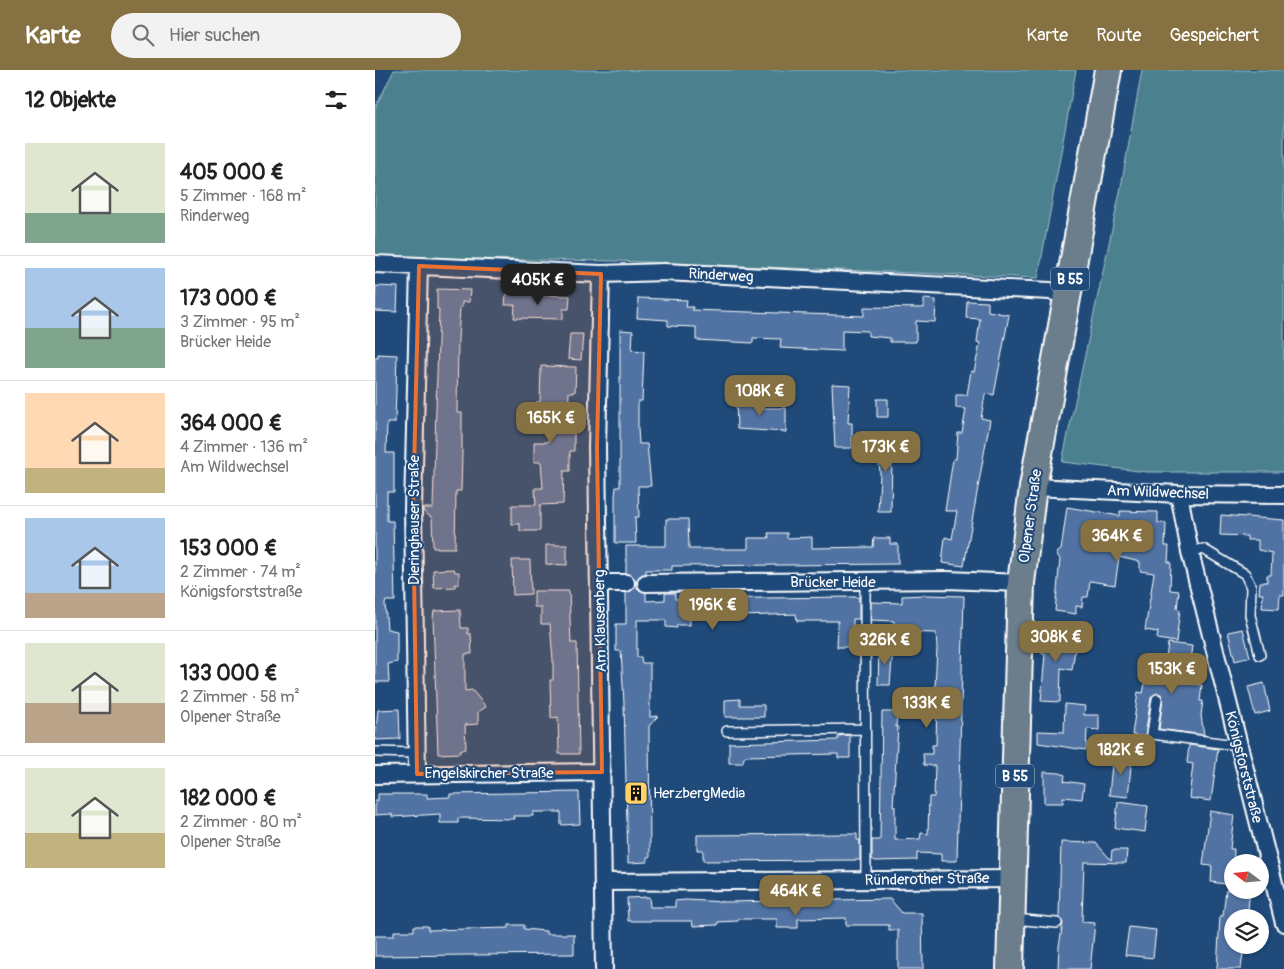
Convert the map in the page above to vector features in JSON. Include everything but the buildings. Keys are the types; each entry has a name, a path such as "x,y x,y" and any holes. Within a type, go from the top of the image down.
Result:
{"main road":[{"name":"Olpener Straße","path":"1010,969 1021,583 1033,487 1108,70"}],"street":[{"name":"Rinderweg","path":"375,264 601,274 664,272 1050,291 1067,295"},
{"name":"Dieringhauser Straße","path":"417,774 413,509 419,266"},
{"name":"Am Klausenberg","path":"601,274 597,447 604,969"},
{"name":"Am Wildwechsel","path":"1033,487 1179,494 1284,494"},
{"name":"Königsforststraße","path":"1179,494 1190,552 1284,923"},
{"name":"Brücker Heide","path":"646,583 997,581 1021,583"},
{"path":"599,583 626,583"},
{"name":"Engelskircher Straße","path":"375,775 602,772"},
{"name":"Ründerother Straße","path":"603,882 1012,878"}],"lane":[{"path":"1190,552 1203,550 1245,574 1251,587 1249,615 1260,655"},
{"path":"865,581 866,880"},
{"path":"1157,699 1151,734 1228,744 1238,742"},
{"path":"727,731 865,729"},
{"path":"375,752 417,752"},
{"path":"1011,919 1057,923"}],"highlighted area":[{"path":"419,266 601,274 597,447 602,772 417,774 413,509"}],"green space":[{"path":"394,70 1076,70 1038,278 617,261 375,258 375,108"},
{"path":"1142,70 1284,70 1284,472 1147,472 1062,462 1120,192"}],"place":[{"name":"HerzbergMedia","path":"636,793"}]}
